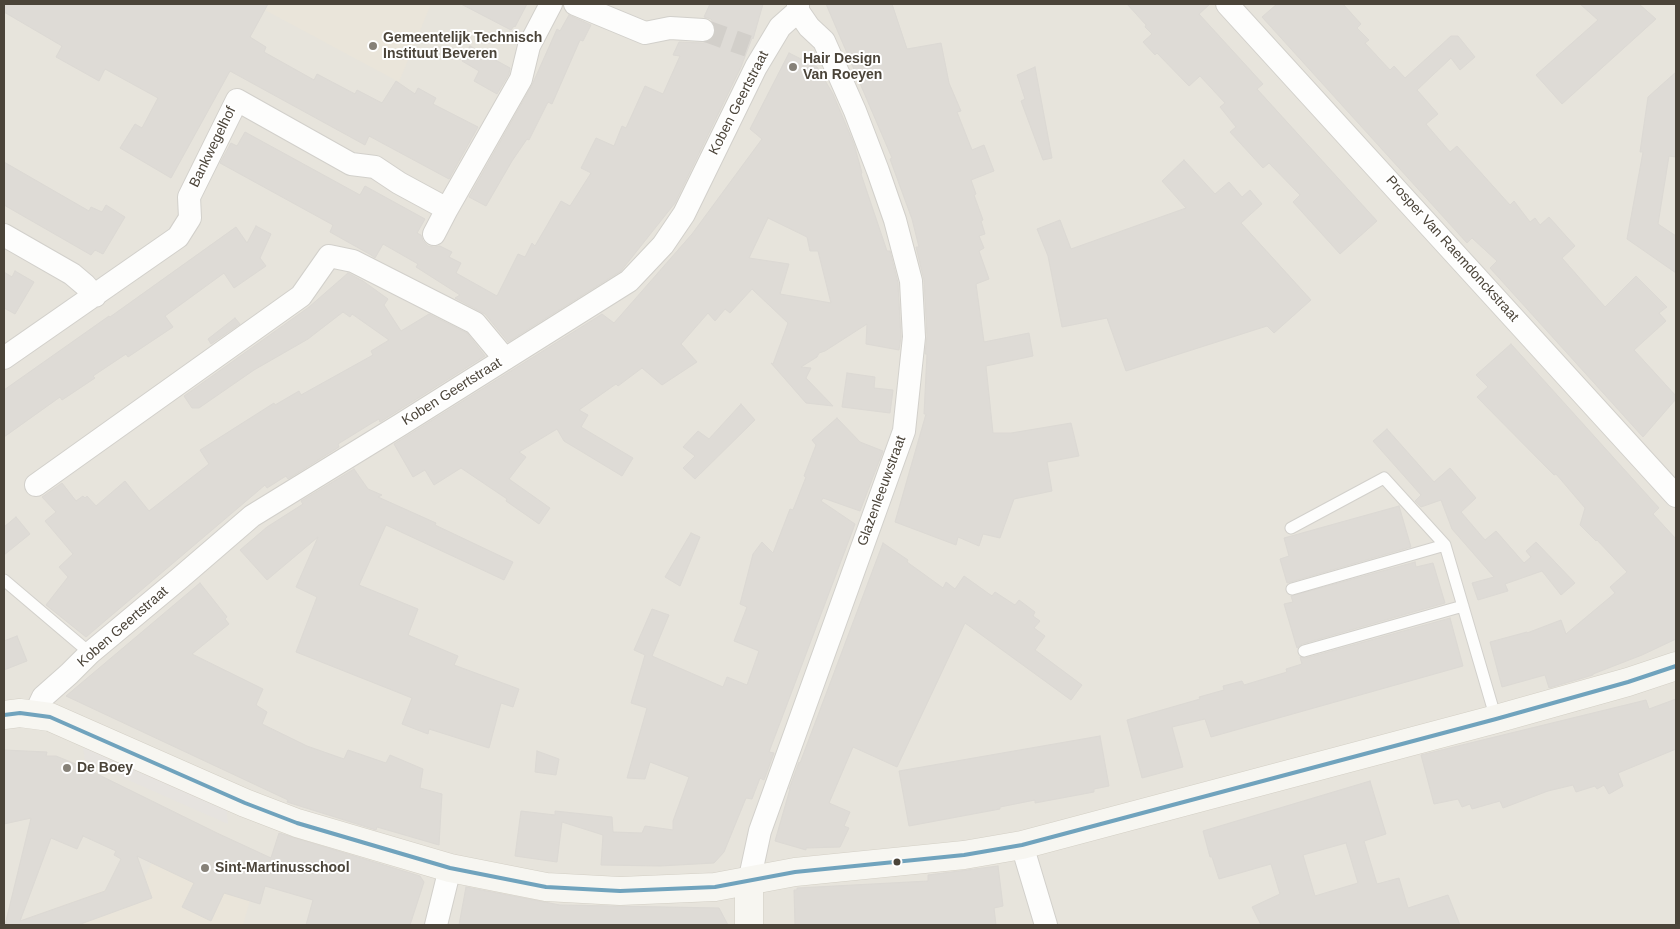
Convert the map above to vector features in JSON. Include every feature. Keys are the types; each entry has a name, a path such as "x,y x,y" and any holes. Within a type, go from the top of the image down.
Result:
{"street":[{"path":"434,234 521,79 529,46 551,4"},
{"path":"575,4 645,33 670,28 702,30"},
{"name":"Prosper Van Raemdonckstraat","path":"1227,4 1676,496"},
{"name":"Koben Geertstraat","path":"35,714 43,697 90,652 252,516 400,426 629,281 663,245 684,214 756,50 798,7"},
{"name":"Glazenleeuwstraat","path":"749,925 749,882 760,831 904,431 914,337 911,281 895,220 878,171 855,111 824,41 809,27 798,7"},
{"name":"Bankwegelhof","path":"4,358 178,237 190,218 189,197 237,100 351,164 375,167 399,183 447,209"},
{"path":"4,235 72,274 94,296"},
{"path":"36,485 301,296 329,256 354,261 475,323 505,359"},
{"path":"4,715 35,714 63,722 245,803 297,823 450,868 546,887 620,891 715,888 795,872 964,854 1022,845 1496,720 1628,682 1676,666"},
{"path":"1022,845 1046,925"},
{"path":"436,925 450,868"}],"lane":[{"path":"1291,528 1384,478 1445,545 1496,720"},
{"path":"1292,589 1445,545"},
{"path":"4,580 90,652"},
{"path":"1304,651 1462,606"}],"shaded area":[{"path":"4,4 1676,4 1676,925 4,925"},
{"name":"Gemeentelijk Technisch Instituut Beveren","path":"268,4 431,4 399,82 265,10"},
{"path":"82,739 226,803 228,824 85,761"},
{"name":"Sint-Martinusschool","path":"175,812 263,855 243,925 14,925 22,922 22,920 146,875"}],"building":[{"path":"4,4 268,4 250,37 266,47 264,52 314,80 317,74 355,94 357,90 382,103 396,81 415,94 418,88 436,98 433,104 478,127 449,179 369,136 365,145 230,71 171,178 120,148 135,124 142,128 158,98 105,69 99,81 56,57 62,46 4,12"},
{"path":"461,4 527,4 515,27 511,30"},
{"path":"710,4 763,4 753,39 741,67 675,203 621,271 508,342 485,314 455,298 460,295 416,267 418,264 383,244 375,258 330,232 333,225 220,163 231,143 237,146 245,132 360,195 365,186 425,219 417,233 421,235 423,241 428,246 440,246 452,252 449,257 461,263 456,273 497,296 518,254 525,257 532,243 535,246 561,201 570,206 591,173 581,168 596,138 614,146 622,126 626,128 645,86 663,94 680,56 673,55 679,42 703,43 714,38 715,25 711,19 704,17"},
{"path":"826,4 892,4 907,49 941,43 949,83 961,111 957,112 972,150 984,145 994,171 971,180 983,220 981,221 985,234 979,236 984,248 979,251 989,279 976,284 984,342 1029,333 1033,356 986,366 993,433 1011,433 1071,423 1079,456 1047,462 1052,491 1014,499 1000,538 983,534 979,546 958,537 956,545 895,522 926,414 924,414 927,336 924,280 912,219 890,159 892,158"},
{"path":"1127,4 1210,4 1199,14 1263,84 1257,89 1377,221 1340,254 1293,202 1300,195 1269,163 1263,168 1230,132 1236,127 1220,107 1225,103 1200,76 1189,86 1157,53 1155,55 1143,42 1152,34"},
{"path":"1277,4 1343,4 1361,24 1357,28 1369,40 1365,43 1390,70 1394,66 1405,78 1451,36 1458,36 1475,57 1460,70 1451,58 1417,90 1438,114 1426,124 1450,152 1457,146 1510,205 1514,201 1530,222 1535,218 1540,225 1549,217 1575,246 1562,258 1605,307 1636,276 1667,307 1659,313 1666,321 1634,350 1676,396 1676,399 1643,437 1490,268 1497,261 1472,238 1467,243 1262,17"},
{"path":"1580,4 1639,4 1656,19 1562,104 1536,75 1598,20"},
{"path":"569,15 591,25 583,41 580,40 552,104 548,102 529,140 527,139 512,161 486,206 469,197 532,85 557,29 560,31"},
{"path":"470,46 510,68 509,74 497,94 474,81 479,71 462,61"},
{"path":"789,53 817,67 833,94 854,144 861,174 887,251 890,251 898,283 901,337 899,350 866,344 867,324 819,353 817,357 801,367 811,368 806,378 833,406 806,403 771,363 773,364 788,323 752,289 730,313 725,309 715,321 708,313 681,344 697,362 662,385 642,368 618,386 616,384 579,410 588,415 581,427 633,458 622,476 564,441 557,429 519,452 526,457 509,479 550,508 539,524 506,501 507,499 461,468 434,485 425,470 413,477 394,444 602,314 614,323 692,234 762,139 750,129","holes":["768,218 807,237 810,251 818,251 831,303 780,294 789,264 749,258"]},
{"path":"1035,67 1052,158 1043,160 1021,101 1025,99 1017,75"},
{"path":"1676,72 1676,157 1669,156 1658,224 1676,236 1676,273 1627,239 1643,152 1640,152 1648,97"},
{"path":"1184,160 1215,194 1229,182 1242,197 1250,190 1262,204 1241,223 1311,300 1274,333 1267,326 1126,371 1107,318 1062,327 1048,256 1037,229 1060,220 1071,249 1186,208 1162,181"},
{"path":"4,162 89,211 91,207 102,212 106,205 125,217 103,254 95,250 91,255 4,205"},
{"path":"256,226 271,234 260,258 266,266 234,288 224,273 165,316 173,327 128,357 126,354 93,376 95,378 62,400 60,397 4,437 4,390 236,227 247,243"},
{"path":"15,271 34,282 15,314 4,308 4,272 12,277"},
{"path":"348,273 388,299 384,305 401,331 429,314 467,333 485,356 380,422 379,419 338,444 339,447 288,479 286,476 267,488 265,485 86,637 46,605 68,577 59,567 73,554 45,521 56,512 42,497 62,483 76,501 83,496 85,498 87,496 96,506 125,481 149,511 209,464 200,450 274,403 275,405 299,391 301,395 373,355 371,351 389,340 352,314 350,317 343,312 308,339 254,370 199,408 192,408 184,396 309,307"},
{"path":"235,318 240,324 211,344 208,339"},
{"path":"1511,344 1659,508 1653,514 1676,539 1676,639 1593,675 1549,688 1545,675 1502,687 1490,642 1527,633 1561,620 1566,634 1615,593 1610,587 1627,572 1580,525 1585,508 1556,474 1554,475 1477,397 1488,387 1476,375"},
{"path":"847,373 875,377 874,388 893,390 890,413 842,407"},
{"path":"741,404 755,420 695,479 683,468 695,456 683,447 698,431 709,439"},
{"path":"837,418 860,442 883,451 860,511 823,498 821,501 855,524 769,752 774,753 764,780 760,778 752,799 746,798 724,852 714,863 660,866 601,865 603,835 562,822 557,862 515,856 521,811 555,815 555,811 612,817 613,832 642,833 645,826 673,830 673,821 689,777 650,762 645,779 627,778 647,708 631,703 645,655 634,650 652,609 669,615 652,656 723,687 727,677 747,685 759,651 734,641 747,607 740,604 753,554 762,542 773,553 790,509 793,510 806,477 804,476 816,445 812,440"},
{"path":"1387,429 1434,482 1450,468 1476,498 1461,512 1485,540 1496,531 1524,563 1531,557 1526,551 1536,542 1575,583 1561,595 1542,571 1505,584 1508,591 1478,600 1472,583 1494,577 1452,529 1441,500 1421,507 1415,501 1421,495 1373,441"},
{"path":"354,469 368,489 382,495 378,497 436,523 435,525 513,562 504,580 386,525 359,585 418,609 408,635 458,656 454,665 519,689 513,707 501,703 489,748 429,729 428,734 402,724 412,698 296,652 317,597 296,587 318,537 267,580 240,550 267,527 303,504 301,501"},
{"path":"1399,506 1411,547 1287,583 1280,559 1289,556 1284,538"},
{"path":"16,517 30,534 4,555 4,527"},
{"path":"691,533 700,537 680,586 665,577"},
{"path":"883,543 943,588 946,582 955,589 964,576 992,596 995,592 1015,605 1019,600 1035,612 1033,616 1040,621 1034,628 1045,636 1035,650 1082,685 1071,700 965,623 897,767 853,747 829,803 850,812 844,826 849,828 840,847 806,848 806,850 775,841 789,789"},
{"path":"1415,562 1416,567 1433,563 1445,603 1302,644 1297,648 1284,604 1293,602 1291,596"},
{"path":"200,583 227,617 225,619 229,624 192,654 263,689 256,705 267,712 262,724 307,746 344,759 348,750 386,763 390,755 423,769 420,788 442,794 439,845 377,827 376,830 287,802 288,800 66,696"},
{"path":"1450,618 1463,666 1211,737 1205,719 1172,727 1183,767 1142,778 1127,720 1200,699 1199,697 1224,690 1223,686 1242,681 1244,685 1287,672 1286,669 1302,664 1300,657 1306,658"},
{"path":"17,636 27,661 4,670 4,641"},
{"path":"1676,699 1676,749 1618,773 1623,786 1609,794 1604,785 1597,789 1595,786 1576,792 1573,785 1548,791 1503,808 1500,801 1472,809 1470,804 1462,807 1458,799 1434,804 1421,755 1646,700 1649,709"},
{"path":"1100,736 1109,786 1094,789 1094,792 1035,803 1035,800 1000,807 1000,809 909,826 899,771"},
{"path":"4,750 47,752 46,756 56,756 83,767 271,858 279,833 420,876 424,882 410,925 306,925 313,900 265,886 260,904 224,893 211,921 182,907 194,883 137,856 152,898 78,925 5,925 31,818 4,824","holes":["83,836 116,851 114,855 121,859 105,891 20,921 51,838 77,849"]},
{"path":"537,751 559,759 556,775 535,772"},
{"path":"1370,781 1386,834 1364,841 1377,884 1399,878 1408,908 1448,895 1460,925 1261,925 1252,907 1280,894 1271,864 1219,879 1212,857 1210,857 1203,831","holes":["1346,843 1358,883 1315,896 1303,855"]},
{"path":"998,866 1003,906 994,908 996,925 795,925 794,890 797,890 797,888 928,881 928,875"},
{"path":"466,887 560,905 719,908 728,925 459,925"}],"tunnel":[{"path":"703,30 748,46"}],"transit line":[{"path":"4,715 20,713 50,717 245,803 297,823 450,868 546,887 620,891 715,887 795,872 964,855 1022,845 1496,719 1628,682 1676,666"}],"place":[{"name":"Gemeentelijk Technisch Instituut Beveren","path":"373,46"},
{"name":"Hair Design Van Roeyen","path":"793,67"},
{"name":"De Boey","path":"67,768"},
{"name":"Sint-Martinusschool","path":"205,868"}]}
